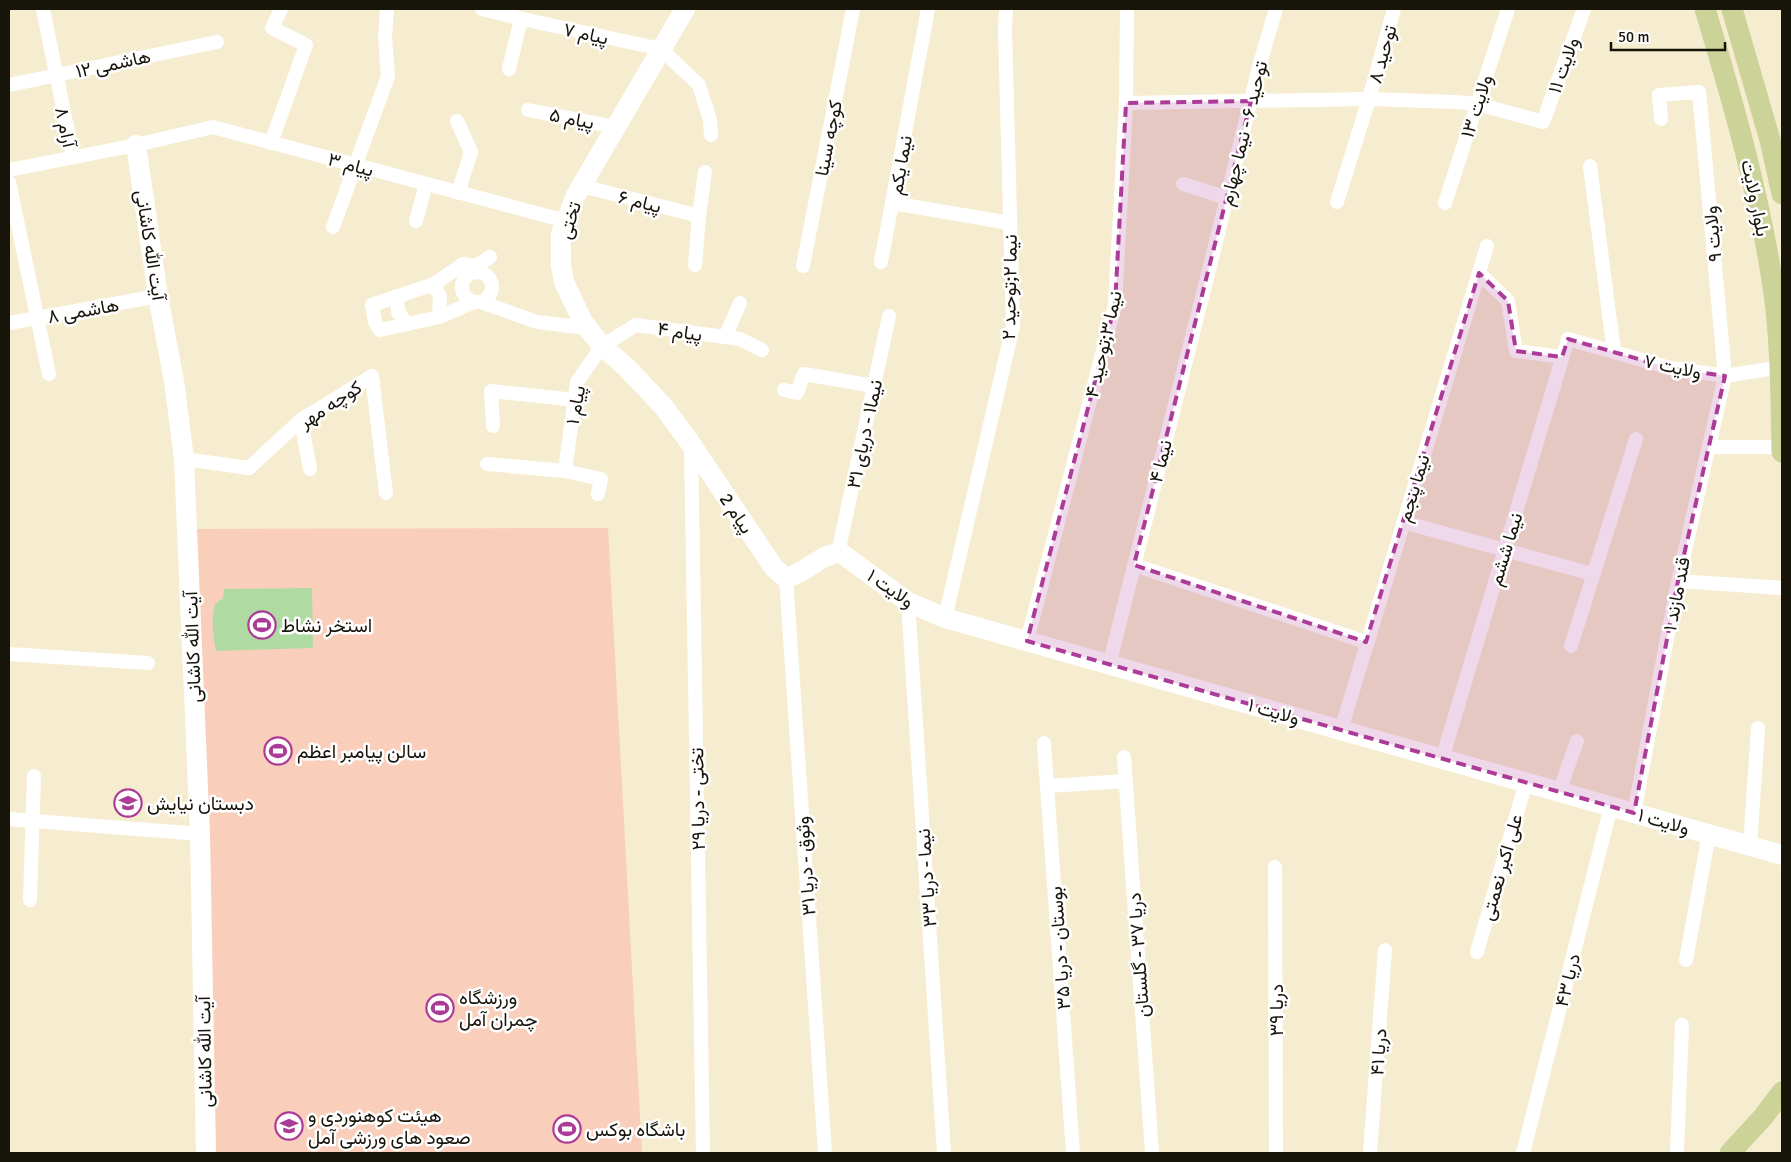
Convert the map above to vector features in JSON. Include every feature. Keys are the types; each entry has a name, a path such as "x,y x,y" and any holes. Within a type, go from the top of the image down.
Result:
{"main road":[{"name":"بلوار ولایت","path":"1705,9 1745,147 1762,223 1774,294 1781,366 1782,452"},
{"name":"بلوار ولایت","path":"1732,9 1767,132 1782,194"},
{"path":"1730,1153 1763,1117 1782,1092"}],"street":[{"name":"آرام ۸","path":"43,9 72,157"},
{"path":"271,143 306,45 272,28 281,9"},
{"path":"333,227 388,76 385,37 387,9"},
{"name":"پیام ۷","path":"482,9 521,19 538,16 661,49"},
{"name":"تختی","path":"684,9 582,186 561,234 561,265 569,296 587,328 602,346 654,396 691,444"},
{"name":"کوچه سینا","path":"803,266 853,9"},
{"name":"نیما یکم","path":"928,9 892,203 1010,223"},
{"name":"نیما ۲;توحید ۲","path":"946,618 1013,326 1006,9"},
{"name":"نیما ۳;توحید ۴","path":"1027,641 1115,305 1126,103 1127,9"},
{"name":"توحید ۶ - نیما چهارم","path":"1212,258 1250,101 1276,9"},
{"name":"توحید ۸","path":"1337,202 1369,99 1394,9"},
{"name":"ولایت ۱۳","path":"1445,202 1508,9"},
{"name":"ولایت ۱۱","path":"1476,104 1543,122 1584,9"},
{"path":"508,70 521,19"},
{"name":"هاشمی ۱۲","path":"9,84 217,42"},
{"path":"661,49 699,85 710,120 711,135"},
{"name":"ولایت ۹","path":"1661,119 1659,96 1699,92 1725,376"},
{"path":"1126,103 1369,99 1476,104"},
{"name":"پیام ۵","path":"528,110 616,127"},
{"path":"456,121 471,152 458,193"},
{"name":"پيام ۳","path":"9,170 136,145 213,127 566,221"},
{"name":"آیت الله کاشانی","path":"136,145 158,296 174,381 184,459 200,834 206,1153"},
{"path":"1590,166 1614,352"},
{"path":"695,265 705,172"},
{"path":"9,182 49,374"},
{"path":"416,220 426,184"},
{"path":"1183,184 1227,198"},
{"name":"پیام ۶","path":"582,186 699,216"},
{"path":"881,262 892,203"},
{"name":"نیما پنجم","path":"1340,730 1487,246"},
{"path":"490,257 466,277 462,288 467,299 537,322 587,328"},
{"name":"نیما ۴","path":"1109,664 1212,258"},
{"path":"463,264 488,276 493,286 489,298 439,318 380,330 375,322 372,304 434,284 463,264"},
{"path":"1479,273 1508,301 1516,351 1562,357"},
{"path":"434,284 440,296 439,318"},
{"name":"هاشمی ۸","path":"9,323 158,296"},
{"path":"397,296 398,312 407,324"},
{"path":"725,337 740,303"},
{"name":"نیما۱ - دریای ۳۱","path":"838,553 889,316"},
{"name":"پیام ۴","path":"602,346 636,325 740,339 762,350"},
{"name":"ولایت ۷","path":"1568,339 1670,368 1725,376 1781,366"},
{"name":"نیما ششم","path":"1442,759 1568,339"},
{"name":"پیام ۱","path":"566,471 577,382 602,346"},
{"path":"784,390 797,393 804,374 874,386"},
{"name":"کوچه مهر","path":"184,459 249,468 301,420 372,376 386,493"},
{"name":"قند مازند ۱","path":"1634,813 1678,581 1725,376"},
{"path":"493,426 491,390 575,400"},
{"path":"301,420 310,469"},
{"path":"1571,646 1592,574 1636,439"},
{"name":"پیام 2","path":"691,444 774,568 786,578"},
{"name":"تختی - دریا ۲۹","path":"691,444 703,1153"},
{"path":"1709,447 1782,447"},
{"path":"487,464 566,471 601,479 598,494"},
{"path":"1403,522 1592,574"},
{"path":"786,578 795,576 832,554 838,553"},
{"name":"ولایت ۱","path":"838,553 844,554 908,602 946,618 1782,855"},
{"path":"1134,565 1366,642"},
{"name":"وثوق - دریا ۳۱","path":"786,578 825,1153"},
{"path":"1678,581 1782,588"},
{"name":"نیما - دریا ۳۳","path":"908,602 944,1153"},
{"path":"9,654 148,663"},
{"path":"1750,846 1758,728"},
{"path":"1559,792 1577,741"},
{"name":"بوستان - دریا ۳۵","path":"1044,743 1073,1153"},
{"name":"دریا ۳۷ - گلستان","path":"1124,757 1152,1153"},
{"path":"30,900 34,776"},
{"path":"1048,786 1126,781"},
{"name":"علی اکبر نعمتی","path":"1477,952 1526,782"},
{"name":"دریا ۴۳","path":"1523,1153 1611,806"},
{"path":"9,819 200,834"},
{"path":"1686,960 1710,834"},
{"name":"دریا ۳۹","path":"1275,867 1276,1153"},
{"name":"دریا ۴۱","path":"1370,1153 1386,950"},
{"path":"1677,1153 1682,1025"}],"highlighted area":[{"path":"1251,101 1134,565 1366,642 1479,273 1508,301 1516,351 1562,357 1568,339 1670,368 1725,376 1678,581 1634,813 1027,641 1115,305 1126,103"}],"shaded area":[{"path":"608,528 642,1153 212,1153 188,529"},
{"name":"استخر نشاط","path":"312,588 313,648 216,651 213,616 215,604 223,598 224,589"}],"place":[{"name":"استخر نشاط","path":"262,625"},
{"name":"سالن پیامبر اعظم","path":"278,751"},
{"name":"دبستان نیایش","path":"128,803"},
{"name":"ورزشگاه چمران آمل","path":"440,1008"},
{"name":"هیئت کوهنوردی و صعود های ورزشی آمل","path":"289,1126"},
{"name":"باشگاه‌ بوکس","path":"567,1129"}]}
